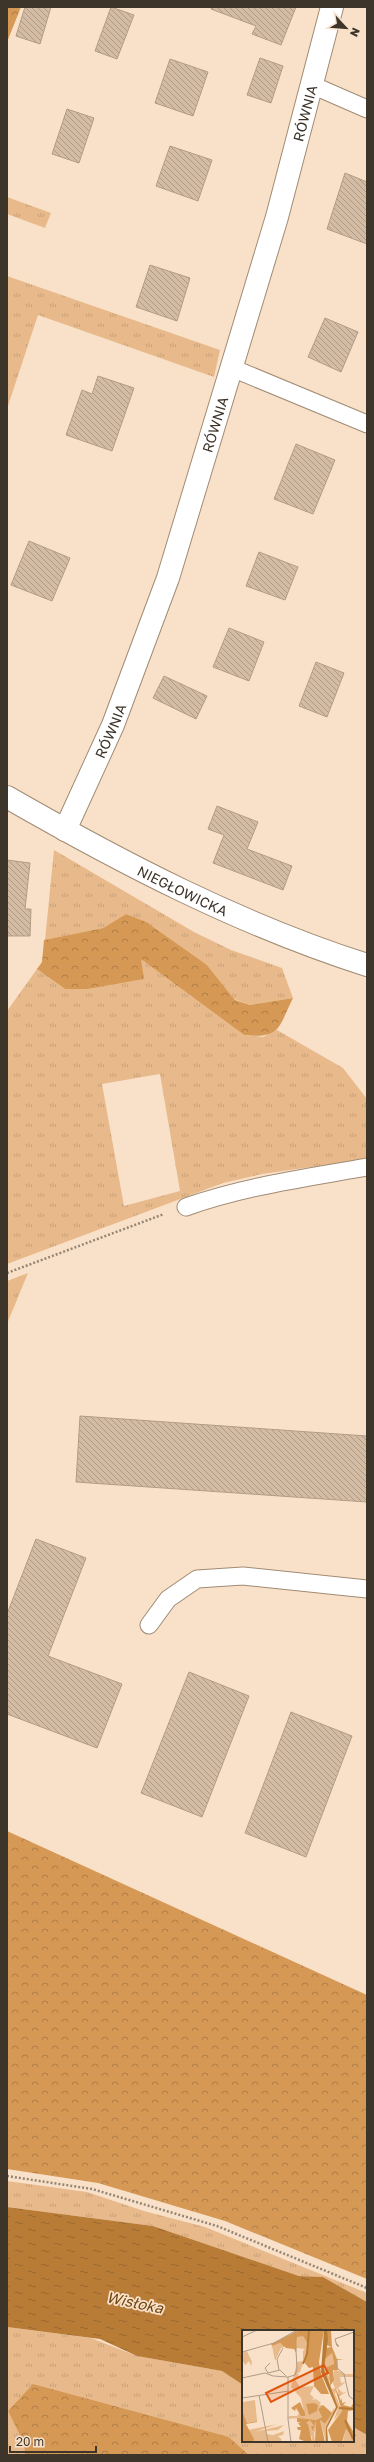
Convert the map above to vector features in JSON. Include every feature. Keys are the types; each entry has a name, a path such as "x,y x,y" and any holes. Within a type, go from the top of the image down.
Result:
{"street":[{"name":"RÓWNIA","path":"65,830 113,725 168,578 277,217 332,7"},
{"name":"NIEGŁOWICKA","path":"7,796 65,830 198,898 262,927 367,965"}],"lane":[{"path":"312,85 367,109"},
{"path":"232,368 367,424"},
{"path":"186,1207 219,1195 265,1184 367,1167"},
{"path":"149,1625 168,1599 197,1579 243,1576 367,1589"}],"path":[{"path":"7,1273 186,1207"},
{"path":"7,2176 92,2189 211,2224 367,2288"}],"green space":[{"path":"7,7 21,7 7,42"},
{"path":"7,197 51,213 45,228 7,214"},
{"path":"7,276 220,350 214,377 38,315 7,409"},
{"path":"54,850 194,932 231,950 282,968 293,998 250,1005 234,999 207,965 126,914 103,928 45,940"},
{"path":"126,914 146,922 207,965 235,1000 250,1005 293,998 281,1024 272,1033 256,1036 244,1035 141,959 144,979 87,989 65,989 37,969 42,962 44,940 103,928"},
{"path":"140,958 244,1035 263,1037 277,1030 343,1068 367,1099 367,1159 262,1174 223,1183 7,1264 7,1011 37,969 65,989","holes":["160,1074 180,1191 124,1206 102,1084"]},
{"path":"28,1273 7,1324 7,1281"},
{"path":"7,1831 367,1995 367,2279 225,2221 98,2183 7,2169"},
{"path":"7,2181 87,2192 144,2211 205,2227 367,2293 367,2302 323,2277 299,2276 153,2226 7,2207"},
{"path":"7,2327 91,2338 137,2356 222,2371 242,2384 242,2442 354,2442 354,2428 367,2435 367,2455 249,2455 229,2437 8,2411 24,2444 25,2455 7,2455"},
{"path":"33,2384 229,2437 249,2455 25,2455 24,2444 8,2411"}],"water":[{"name":"Wisłoka","path":"7,2207 153,2226 299,2276 323,2277 367,2302 367,2435 354,2428 354,2330 242,2330 242,2384 222,2371 137,2356 100,2339 7,2327"}],"building":[{"path":"25,7 51,7 40,44 16,36"},
{"path":"111,7 134,15 117,59 95,51"},
{"path":"212,7 296,7 281,45 252,34 256,26 211,9"},
{"path":"260,58 283,66 271,103 247,95"},
{"path":"170,59 208,72 193,116 155,103"},
{"path":"67,109 94,118 79,163 52,154"},
{"path":"170,146 212,160 198,201 156,186"},
{"path":"345,173 367,182 367,244 327,229"},
{"path":"150,265 190,278 177,321 136,307"},
{"path":"325,318 358,332 341,372 308,357"},
{"path":"98,376 134,388 112,451 66,435 82,390 92,394"},
{"path":"296,444 335,460 313,514 274,499"},
{"path":"29,541 70,558 52,601 11,585"},
{"path":"259,552 298,567 285,600 246,586"},
{"path":"229,628 264,642 249,681 213,667"},
{"path":"316,662 344,673 327,717 299,706"},
{"path":"164,676 207,696 196,719 153,698"},
{"path":"217,806 258,822 247,849 292,866 283,890 213,863 224,835 208,829"},
{"path":"7,860 30,863 25,909 31,909 30,936 7,936"},
{"path":"80,1416 367,1436 367,1502 76,1482"},
{"path":"36,1539 86,1558 48,1656 122,1684 97,1748 7,1714 7,1614"},
{"path":"189,1672 249,1696 202,1817 141,1793"},
{"path":"291,1712 352,1736 306,1857 245,1833"}]}
